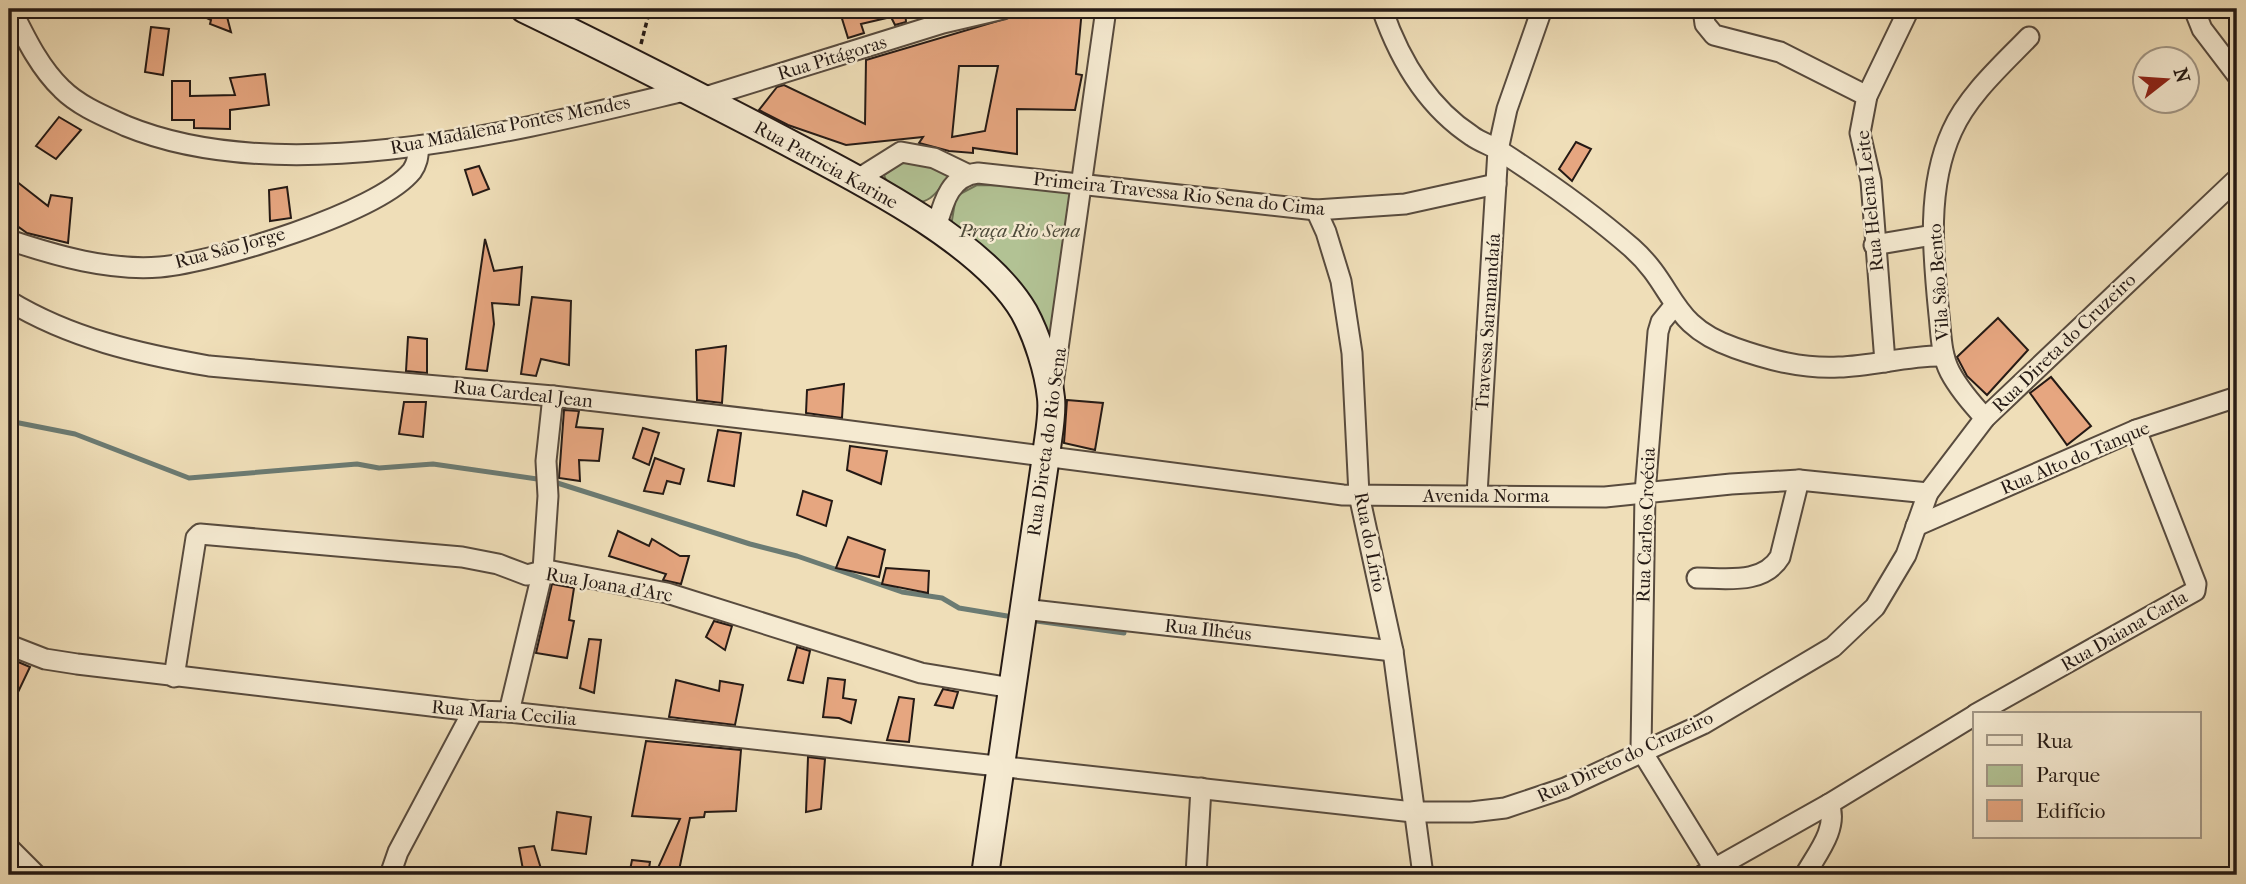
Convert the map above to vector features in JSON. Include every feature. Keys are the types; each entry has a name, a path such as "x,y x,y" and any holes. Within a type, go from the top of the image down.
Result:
{"main road":[{"name":"Rua Patricia Karine","path":"524,9 641,66 858,179 936,228 986,270 1023,311 1041,354 1051,398"},
{"name":"Rua Direta do Rio Sena","path":"985,875 1046,456 1051,398"}],"street":[{"name":"Rua Madalena Pontes Mendes","path":"11,9 44,69 62,90 81,104 142,132 201,148 257,153 366,151 419,146 695,94"},
{"name":"Rua Pitágoras","path":"695,94 944,16 1003,9"},
{"name":"Rua Direta do Rio Sena","path":"1051,398 1084,183 1106,9"},
{"path":"1382,9 1397,48 1427,95 1472,136 1498,149 1630,246 1651,268 1674,306 1697,331 1711,339 1771,360 1807,367 1840,367 1925,355 1944,356"},
{"name":"Travessa Saramandaía","path":"1477,494 1498,149 1507,108 1542,9"},
{"path":"1703,9 1708,30 1714,35 1780,52 1867,96"},
{"name":"Rua Helena Leite","path":"1885,362 1871,181 1860,133 1867,96 1909,9"},
{"path":"2194,9 2202,29 2237,75"},
{"name":"Vila Sâo Bento","path":"1985,418 1955,381 1944,356 1933,235 1943,153 1953,128 1990,78 2029,37"},
{"name":"Rua Sâo Jorge","path":"9,240 114,266 161,267 210,257 262,243 380,195 412,170 418,159 419,146"},
{"path":"858,179 901,152 934,158 967,174 952,185 936,228"},
{"name":"Primeira Travessa Rio Sena do Cima","path":"967,174 1084,183 1316,210 1379,207 1496,184"},
{"name":"Rua Direta do Cruzeiro","path":"1916,526 1928,493 1985,418 2237,179"},
{"name":"Rua do Lírio","path":"1316,210 1338,272 1352,354 1359,495 1393,651 1423,875"},
{"path":"1874,246 1933,235"},
{"name":"Rua Cardeal Jean","path":"9,301 43,321 103,343 162,358 235,368 553,396 1046,456"},
{"name":"Rua Carlos Croécia","path":"1641,750 1645,493 1658,332 1661,321 1674,306"},
{"path":"509,712 543,570 548,496 546,461 553,396"},
{"name":"Rua Alto do Tanque","path":"1916,526 2136,430 2237,397"},
{"name":"Rua Daiana Carla","path":"1980,712 2195,591 2196,584 2136,430"},
{"name":"Avenida Norma","path":"1046,456 1359,495 1605,497 1799,480 1928,493"},
{"path":"1697,578 1748,578 1762,575 1773,568 1780,557 1799,480"},
{"name":"Rua Direto do Cruzeiro","path":"1002,765 1413,812 1471,812 1532,801 1703,724 1840,641 1875,607 1892,583 1916,526"},
{"name":"Rua Joana d'Arc","path":"174,677 197,535 462,557 486,561 527,575 543,570 667,593 921,673 1012,688"},
{"name":"Rua Ilhéus","path":"1024,609 1393,651"},
{"name":"Rua Maria Cecilia","path":"9,645 45,659 174,677 473,711 509,712 1002,765"},
{"path":"390,875 398,852 473,711"},
{"name":"Rua Daiana Carla","path":"1710,872 1829,804 1973,716"},
{"path":"1641,750 1710,872"},
{"path":"1196,875 1201,788"},
{"path":"1805,875 1830,830 1832,816 1829,804"},
{"path":"9,848 36,875"}],"path":[{"path":"641,66 641,40 650,9"}],"green space":[{"name":"Praça Rio Sena","path":"906,160 952,171 931,197 925,201 910,201 892,189 884,175"},
{"name":"Praça Rio Sena","path":"977,185 1071,187 1054,344 951,226 956,196"}],"building":[{"path":"188,9 225,9 231,32 210,24 211,20"},
{"path":"839,9 905,9 906,22 895,25 891,17 861,24 864,33 848,38"},
{"path":"1038,9 1082,9 1076,74 1082,75 1075,110 1017,109 1017,154 973,148 973,153 949,151 919,143 923,137 846,145 788,125 759,110 777,87 784,85 865,124 866,60","holes":["959,66 998,66 985,131 952,137"]},
{"path":"151,27 169,29 163,75 145,72"},
{"path":"265,74 269,105 230,110 230,129 194,128 194,120 172,120 172,81 190,81 190,96 235,95 230,78"},
{"path":"59,117 81,130 56,159 36,146"},
{"path":"1576,142 1591,149 1572,181 1559,169"},
{"path":"479,166 489,189 473,195 465,170"},
{"path":"16,181 48,206 51,195 72,198 68,243 27,233 9,220 9,201"},
{"path":"287,187 291,218 270,221 269,190"},
{"path":"485,239 494,271 522,267 519,305 492,303 494,324 487,371 466,369"},
{"path":"532,297 571,301 569,365 541,359 536,376 521,374"},
{"path":"1998,318 2028,350 1987,395 1967,376 1957,357"},
{"path":"408,337 427,339 427,373 406,371"},
{"path":"726,346 722,403 697,400 696,350"},
{"path":"2051,377 2091,426 2067,445 2030,393"},
{"path":"844,384 842,418 806,413 807,390"},
{"path":"1067,400 1103,403 1095,450 1064,443"},
{"path":"404,402 426,402 423,437 399,434"},
{"path":"564,410 579,411 576,427 603,429 599,461 579,460 580,481 559,478"},
{"path":"643,428 659,433 649,465 633,458"},
{"path":"718,430 741,433 734,486 708,481"},
{"path":"850,446 887,451 881,484 847,470"},
{"path":"655,458 684,469 680,484 667,481 663,494 644,491"},
{"path":"803,491 832,501 826,526 797,515"},
{"path":"618,531 649,546 652,539 680,556 689,556 681,584 663,580 666,574 609,556"},
{"path":"848,537 885,550 879,577 836,568"},
{"path":"886,568 929,571 928,593 882,584"},
{"path":"552,584 574,588 569,620 574,621 567,658 536,653"},
{"path":"714,621 732,626 725,650 706,637"},
{"path":"589,639 601,640 594,693 580,688"},
{"path":"797,647 810,651 803,683 788,680"},
{"path":"9,658 30,667 9,711"},
{"path":"828,678 845,680 843,698 856,700 851,723 839,718 823,717"},
{"path":"676,680 719,691 720,681 743,685 735,725 669,717"},
{"path":"943,689 958,692 953,708 935,705"},
{"path":"899,697 914,699 909,742 887,740"},
{"path":"646,741 741,750 736,811 705,812 704,817 690,818 678,875 657,870 680,819 632,816"},
{"path":"808,757 825,759 821,809 806,812"},
{"path":"557,812 591,817 586,854 552,850"},
{"path":"534,846 543,875 524,875 519,848"},
{"path":"632,860 650,862 648,875 629,875"}],"waterway":[{"path":"9,421 75,434 189,478 357,464 379,468 433,464 544,480"},
{"path":"551,481 750,544 797,556 902,592 942,598 959,608 1007,616"},
{"path":"1029,620 1124,633"}]}
